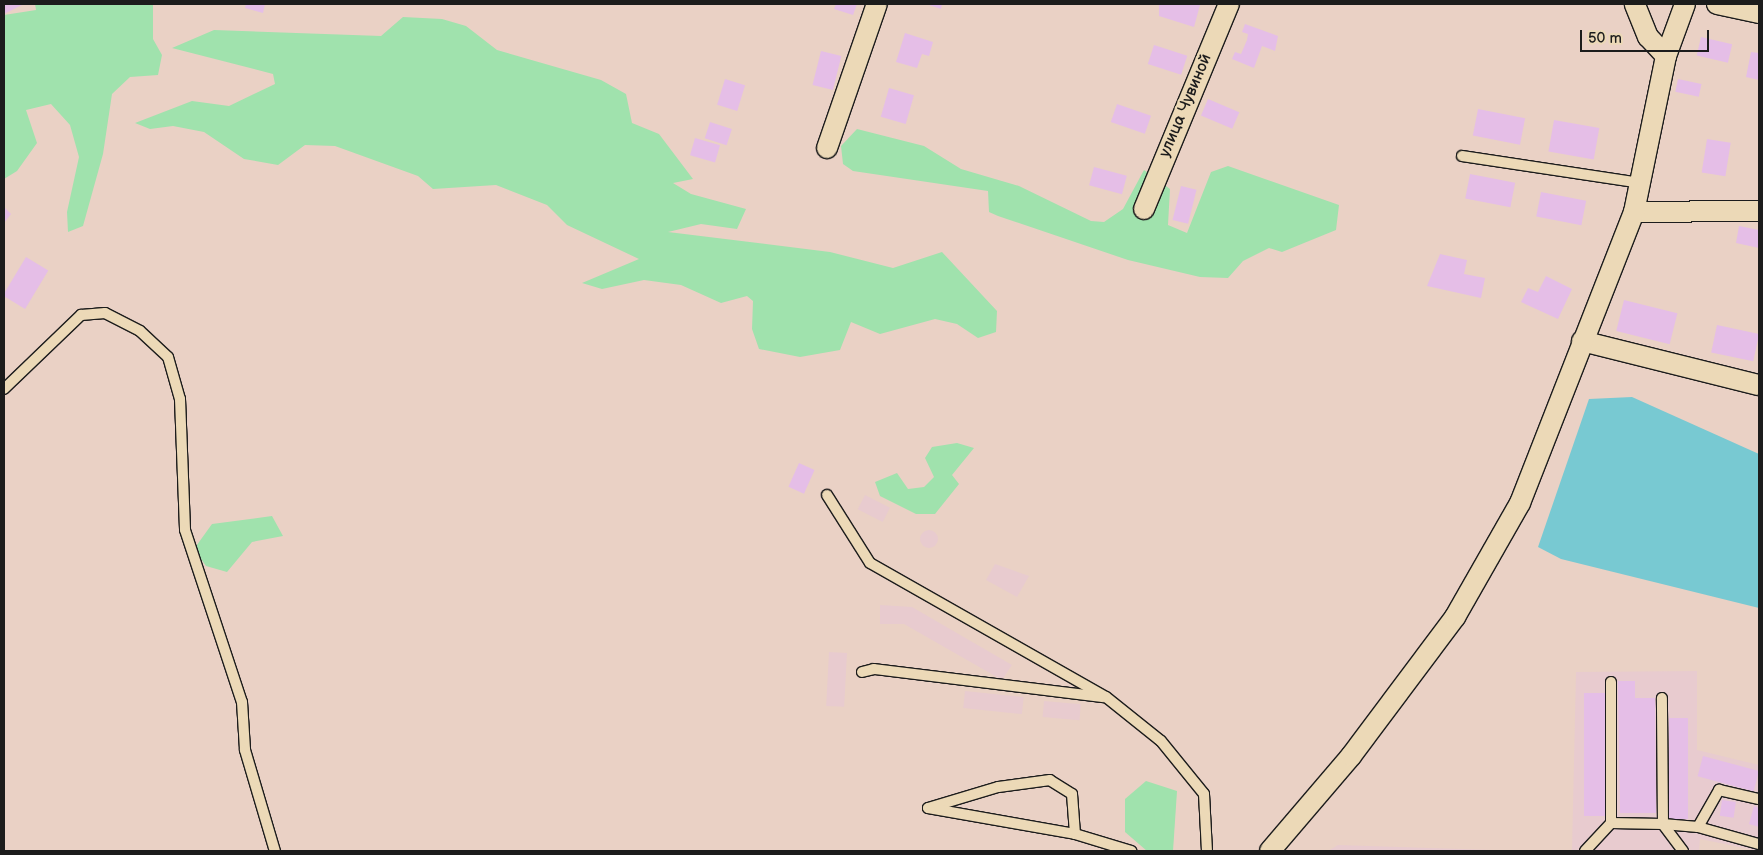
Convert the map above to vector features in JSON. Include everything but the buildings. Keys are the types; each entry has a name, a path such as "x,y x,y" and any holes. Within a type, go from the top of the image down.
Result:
{"street":[{"path":"827,148 877,4"},
{"name":"улица Чувиной","path":"1144,209 1229,4"},
{"path":"1635,4 1648,37 1666,56"},
{"path":"1270,851 1351,756 1455,617 1520,503 1634,212 1666,56 1684,4"},
{"path":"1717,4 1759,13"},
{"path":"1634,212 1759,211"},
{"path":"1582,341 1759,385"}],"lane":[{"path":"1462,156 1640,183"},
{"path":"4,389 81,315 105,313 140,331 168,357 180,399 185,530 242,702 245,750 275,851"},
{"path":"826,496 870,563 1106,697 1161,740 1204,794 1207,851"},
{"path":"862,672 874,669 1106,697"},
{"path":"1585,851 1611,823 1611,682"},
{"path":"1662,698 1663,824 1683,851"},
{"path":"1075,834 1072,794 1050,780 998,787 928,808 1075,834 1131,851"},
{"path":"1698,827 1719,790 1759,800"},
{"path":"1611,823 1698,827 1759,844"}],"shaded area":[{"path":"865,495 890,508 883,522 858,509"},
{"path":"925,530 933,530 938,535 936,546 925,548 920,543 920,535"},
{"path":"995,564 1029,576 1017,597 986,580"},
{"path":"880,605 912,607 1012,665 1002,680 904,624 880,624"},
{"path":"829,652 847,653 844,707 826,706"},
{"path":"1697,671 1697,750 1759,765 1759,851 1700,839 1699,851 1572,851 1576,672"},
{"path":"965,691 1024,697 1022,714 963,708"},
{"path":"1044,701 1081,704 1079,720 1043,717"},
{"path":"1338,845 1522,851 1328,851"}],"green space":[{"path":"35,4 153,4 153,39 162,55 158,75 130,77 112,94 103,154 83,226 68,232 67,212 79,157 70,125 51,104 26,110 37,143 17,171 4,179 4,15 36,10"},
{"path":"403,17 442,19 466,26 497,50 601,80 626,94 632,123 659,134 693,179 673,183 691,194 746,209 737,229 701,224 668,232 830,252 893,268 942,252 997,311 996,332 978,338 957,324 935,319 880,334 851,322 840,350 800,357 759,349 752,329 753,301 747,296 721,303 681,285 644,280 602,289 582,283 639,259 567,225 547,205 496,185 433,189 418,176 335,146 305,145 278,165 244,159 204,132 173,126 150,129 135,123 192,101 229,106 275,84 273,74 172,48 214,30 381,36"},
{"path":"857,129 924,146 961,169 1019,186 1091,221 1104,222 1123,209 1144,170 1170,189 1168,225 1187,233 1211,172 1228,166 1339,205 1336,230 1282,252 1269,248 1243,261 1228,278 1200,277 1128,260 998,216 989,212 988,191 853,171 843,164 841,146"},
{"path":"957,443 974,448 952,475 959,484 935,514 916,514 880,496 875,482 897,473 908,489 924,487 934,477 925,458 932,447"},
{"path":"272,516 283,536 252,542 227,572 206,566 194,549 212,524"},
{"path":"1146,781 1177,791 1173,851 1147,851 1125,832 1125,799"}],"water":[{"path":"1632,397 1759,454 1759,608 1561,559 1538,547 1589,399"}]}
